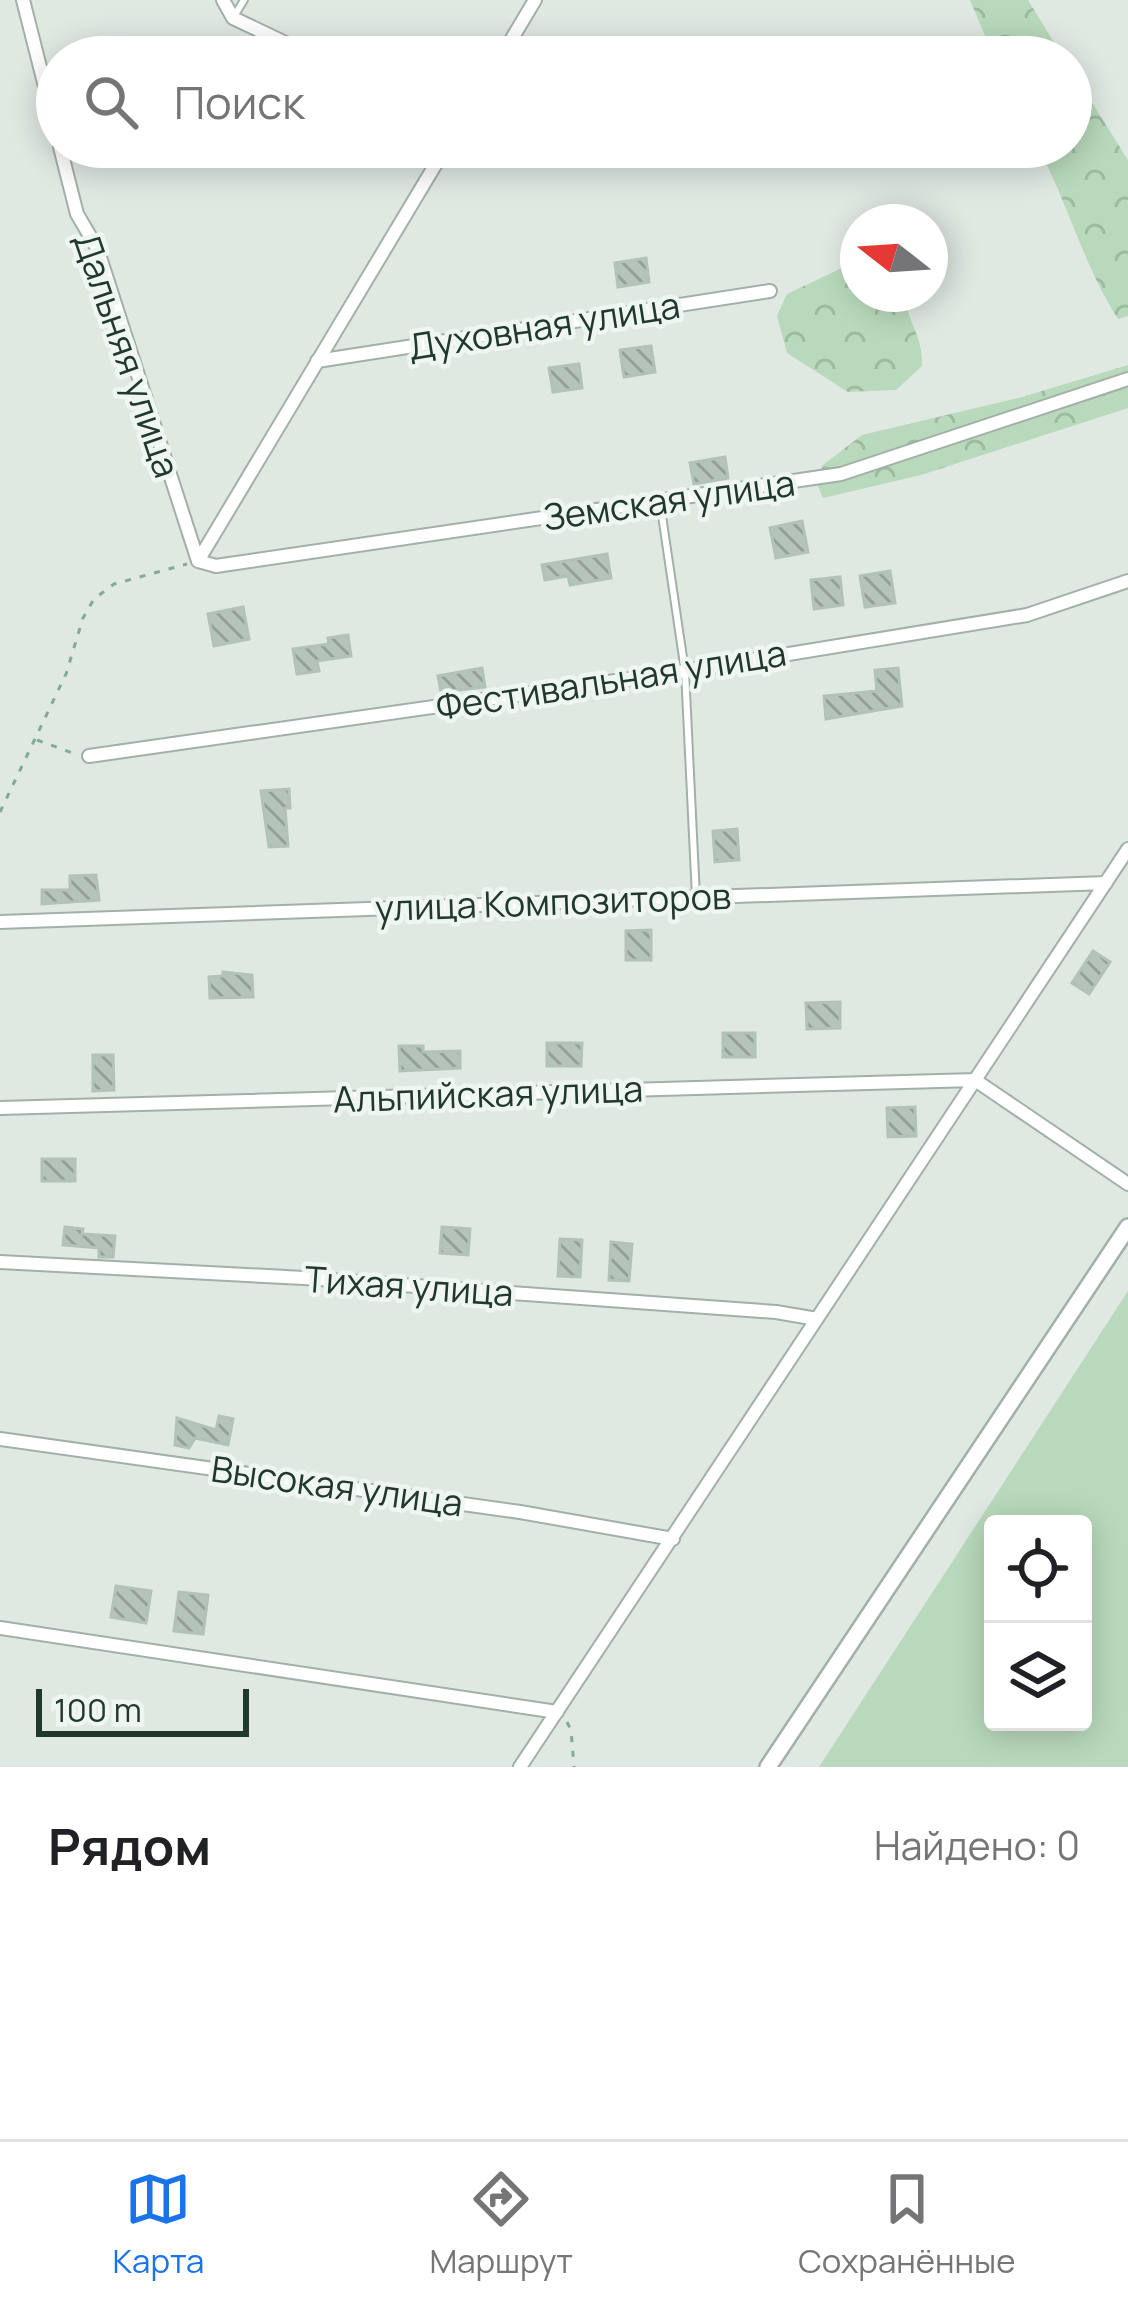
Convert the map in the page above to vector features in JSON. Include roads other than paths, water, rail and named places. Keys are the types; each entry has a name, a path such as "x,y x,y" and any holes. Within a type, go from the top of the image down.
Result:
{"street":[{"path":"23,0 36,51"},
{"path":"223,0 233,18 271,36"},
{"path":"514,36 535,0"},
{"name":"Дальняя улица","path":"65,168 77,214 97,248 198,561"},
{"path":"198,561 433,168"},
{"name":"Духовная улица","path":"317,361 770,291"},
{"name":"Земская улица","path":"198,561 216,566 841,474 1128,379"},
{"name":"Фестивальная улица","path":"89,757 685,671 1027,615 1128,581"},
{"path":"520,1767 1128,849"},
{"name":"улица Композиторов","path":"0,922 1106,883"},
{"path":"975,1080 1128,1184"},
{"name":"Альпийская улица","path":"0,1108 975,1080"},
{"path":"768,1767 1128,1227"},
{"name":"Тихая улица","path":"0,1262 399,1285 776,1312 817,1319"},
{"name":"Высокая улица","path":"0,1439 520,1512 673,1539"},
{"path":"0,1628 556,1712"}],"lane":[{"path":"233,18 244,0"},
{"path":"660,502 685,671 696,897"}]}
